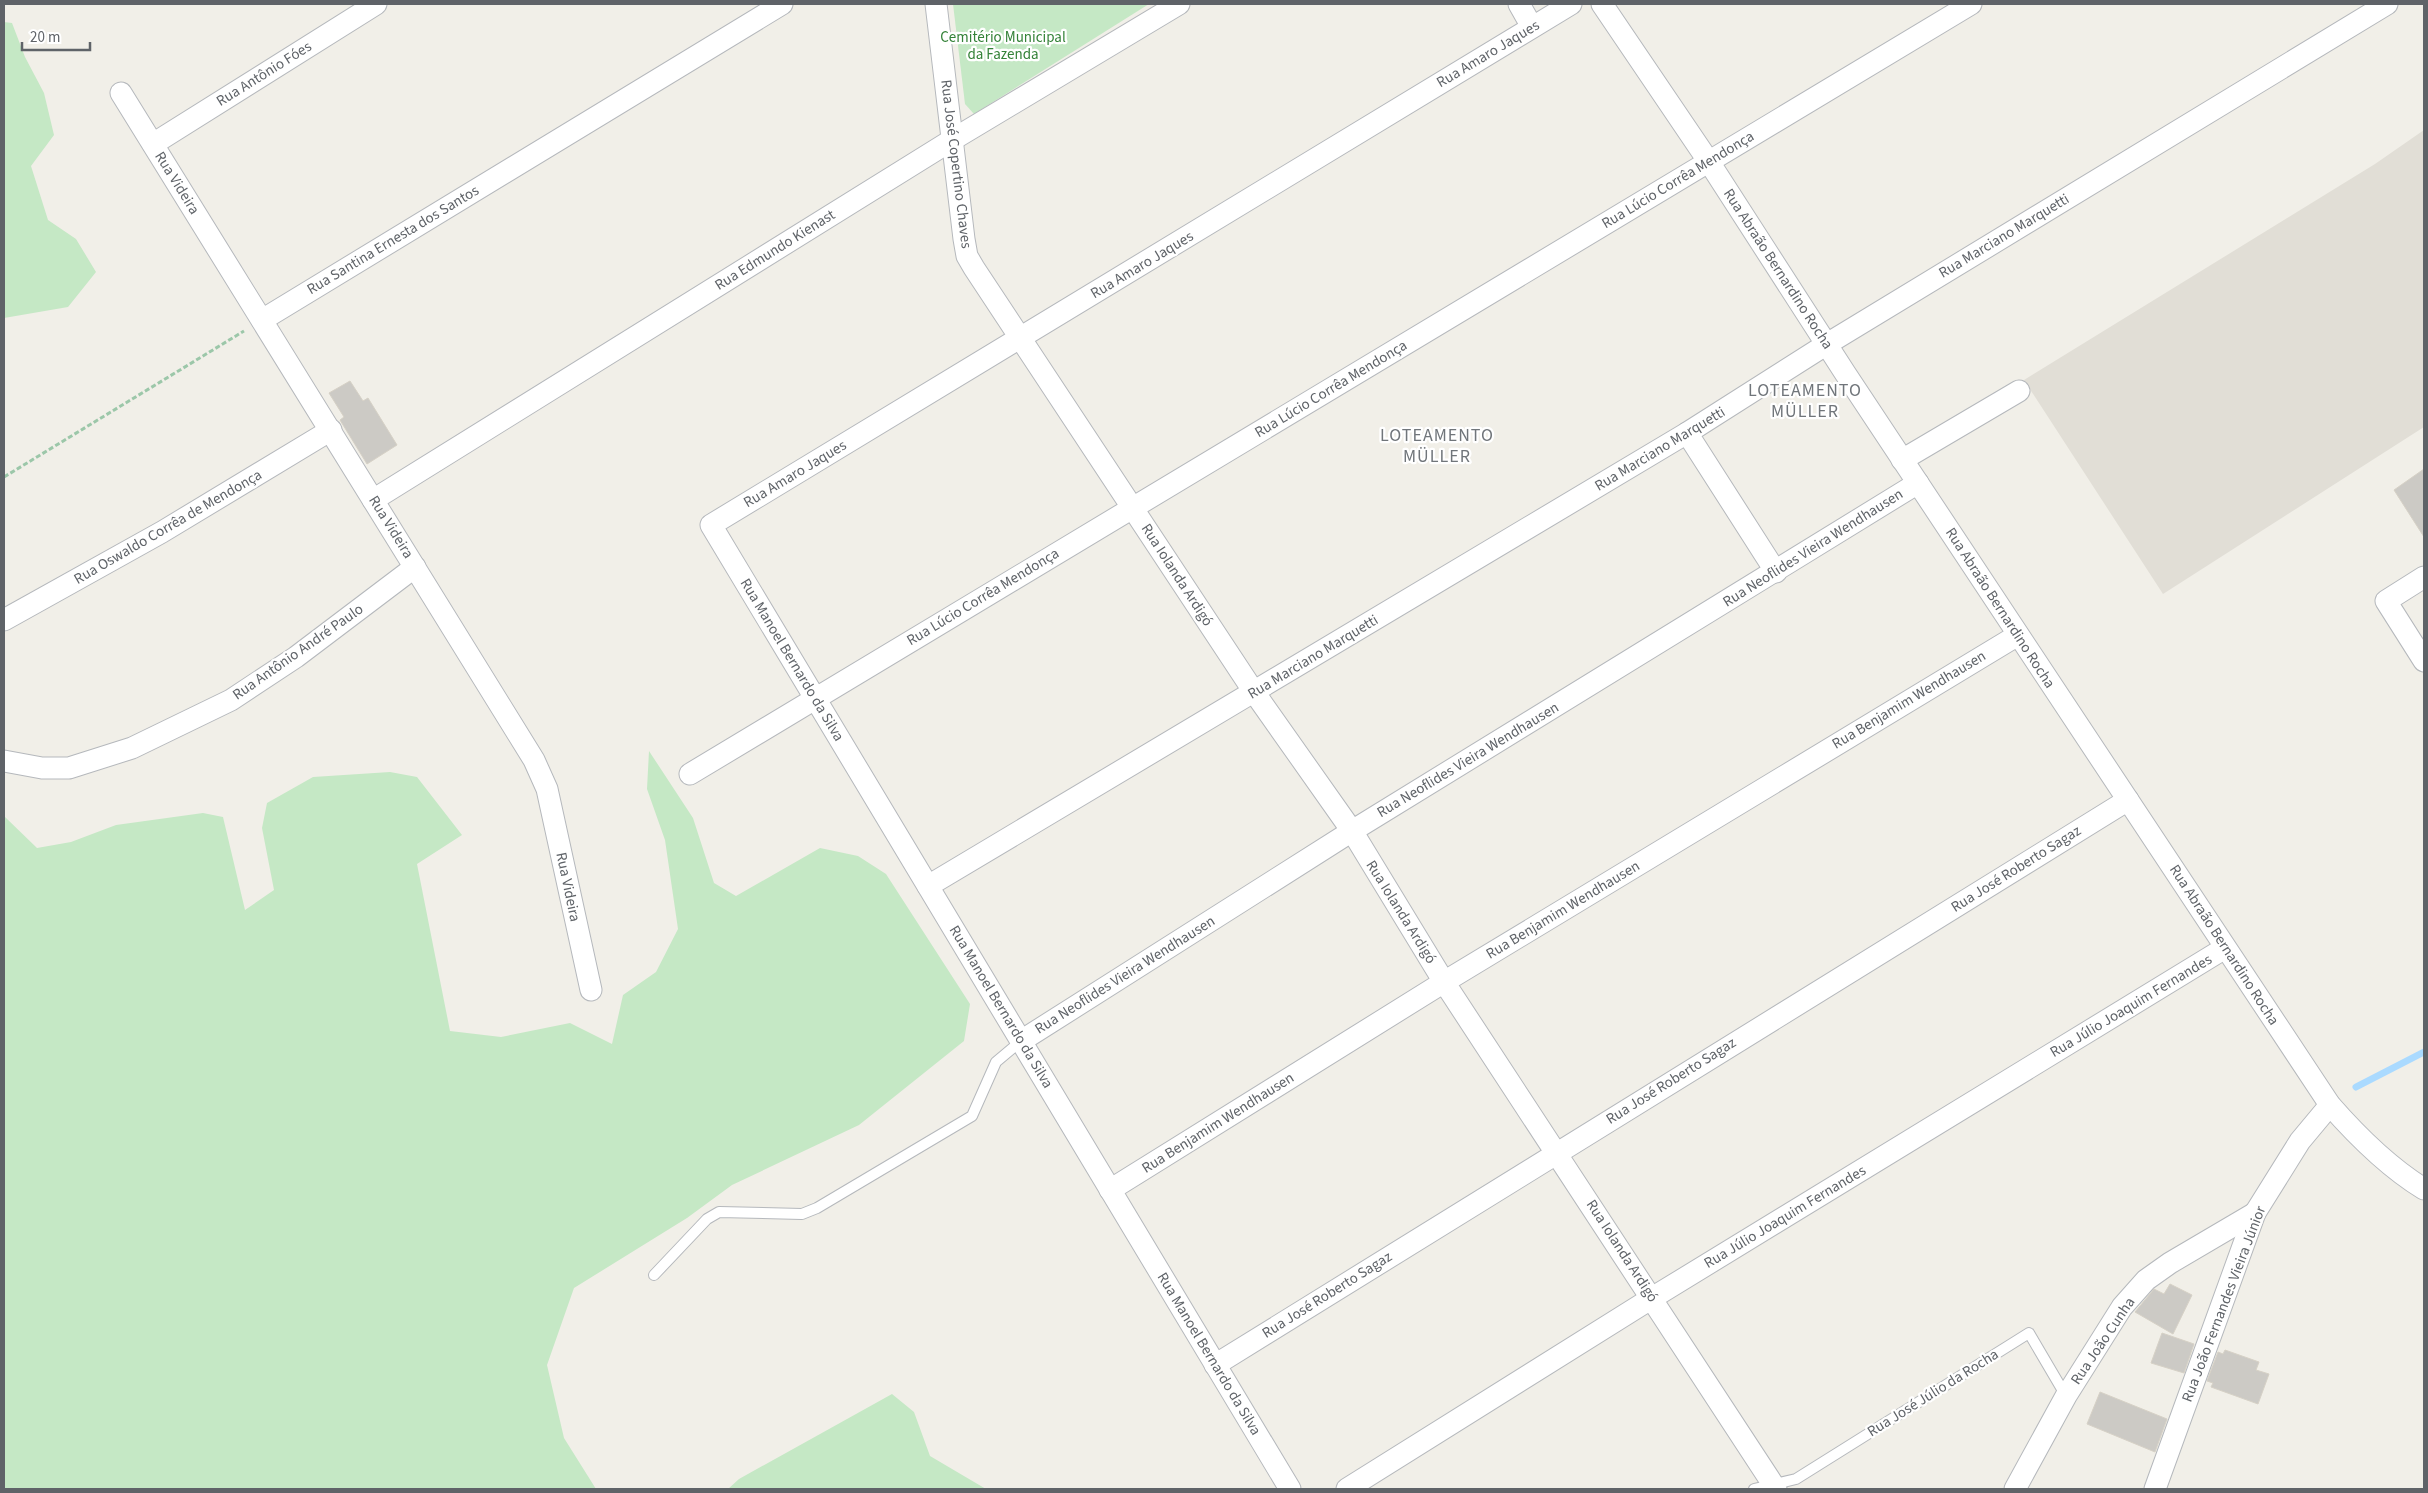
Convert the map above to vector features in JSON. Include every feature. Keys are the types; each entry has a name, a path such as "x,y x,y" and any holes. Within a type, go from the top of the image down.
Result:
{"street":[{"name":"Rua Antônio Fóes","path":"153,144 376,4"},
{"name":"Rua Santina Ernesta dos Santos","path":"262,320 782,4"},
{"name":"Rua José Copertino Chaves","path":"936,4 967,256 1021,338"},
{"name":"Rua Edmundo Kienast","path":"373,500 952,140 1179,4"},
{"path":"1519,4 1532,27"},
{"name":"Rua Amaro Jaques","path":"712,525 1571,4"},
{"name":"Rua Abraão Bernardino Rocha","path":"1602,4 1709,162 1902,460 2330,1105 2352,1130 2378,1154 2406,1178 2424,1189"},
{"name":"Rua Lúcio Corrêa Mendonça","path":"690,774 1971,4"},
{"name":"Rua Marciano Marquetti","path":"928,886 1687,433 1827,344 2387,4"},
{"name":"Rua Videira","path":"121,93 542,774 591,990"},
{"name":"Rua Iolanda Ardigó","path":"1021,338 1254,692 1352,832 1444,982 1652,1298 1767,1487"},
{"path":"1902,460 2020,391"},
{"name":"Rua Oswaldo Corrêa de Mendonça","path":"4,620 162,532 331,430"},
{"path":"1687,433 1776,572"},
{"name":"Rua Neoflides Vieira Wendhausen","path":"1021,1041 1352,832 1918,483"},
{"name":"Rua Manoel Bernardo da Silva","path":"712,525 1290,1489"},
{"name":"Rua Antônio André Paulo","path":"4,761 42,768 69,768 132,748 231,700 296,657 415,567"},
{"path":"2424,577 2386,601 2424,661"},
{"name":"Rua Benjamim Wendhausen","path":"1110,1190 1444,982 2018,635"},
{"name":"Rua José Roberto Sagaz","path":"1215,1365 1556,1152 2128,800"},
{"name":"Rua Júlio Joaquim Fernandes","path":"1348,1489 1652,1298 2225,948"},
{"name":"Rua João Fernandes Vieira Júnior","path":"2154,1489 2255,1213 2300,1141 2330,1105"},
{"name":"Rua João Cunha","path":"2015,1489 2066,1396 2122,1307 2146,1280 2255,1213"}],"lane":[{"path":"654,1275 707,1219 719,1212 802,1214 817,1208 972,1116 996,1062 1021,1041"},
{"name":"Rua José Júlio da Rocha","path":"1767,1487 1796,1479 2029,1333 2066,1396"}],"path":[{"path":"4,477 262,320"}],"shaded area":[{"path":"2424,130 2424,427 2163,594 2024,380 2375,164"}],"green space":[{"name":"Cemitério Municipal da Fazenda","path":"953,4 1149,4 974,114 965,104"},
{"path":"4,22 12,23 25,57 44,93 54,135 31,166 48,220 76,239 96,272 68,307 4,318"},
{"path":"649,751 693,818 714,883 736,896 820,848 858,856 886,874 970,1004 964,1041 859,1125 732,1185 687,1218 574,1288 547,1365 564,1438 596,1489 4,1489 4,816 37,848 71,842 116,825 203,813 223,817 245,910 274,890 262,828 267,803 313,777 390,772 417,777 462,835 417,864 450,1031 501,1037 570,1023 612,1044 623,995 656,972 678,929 665,840 647,789"},
{"path":"892,1394 914,1412 930,1456 986,1489 728,1489 739,1479"}],"building":[{"path":"350,381 363,401 368,398 397,445 367,464 340,420 344,417 329,393"},
{"path":"2424,469 2424,537 2394,490"},
{"path":"2170,1284 2192,1295 2173,1334 2135,1312 2154,1289 2164,1294"},
{"path":"2162,1333 2194,1344 2184,1373 2151,1363"},
{"path":"2225,1350 2259,1362 2256,1370 2269,1374 2258,1404 2211,1387 2213,1383 2207,1381 2218,1352 2223,1354"},
{"path":"2100,1392 2167,1419 2155,1452 2087,1424"}],"waterway":[{"path":"2356,1087 2424,1052"}],"district":[{"name":"LOTEAMENTO MÜLLER","path":"1805,400"},
{"name":"LOTEAMENTO MÜLLER","path":"1437,445"}]}
